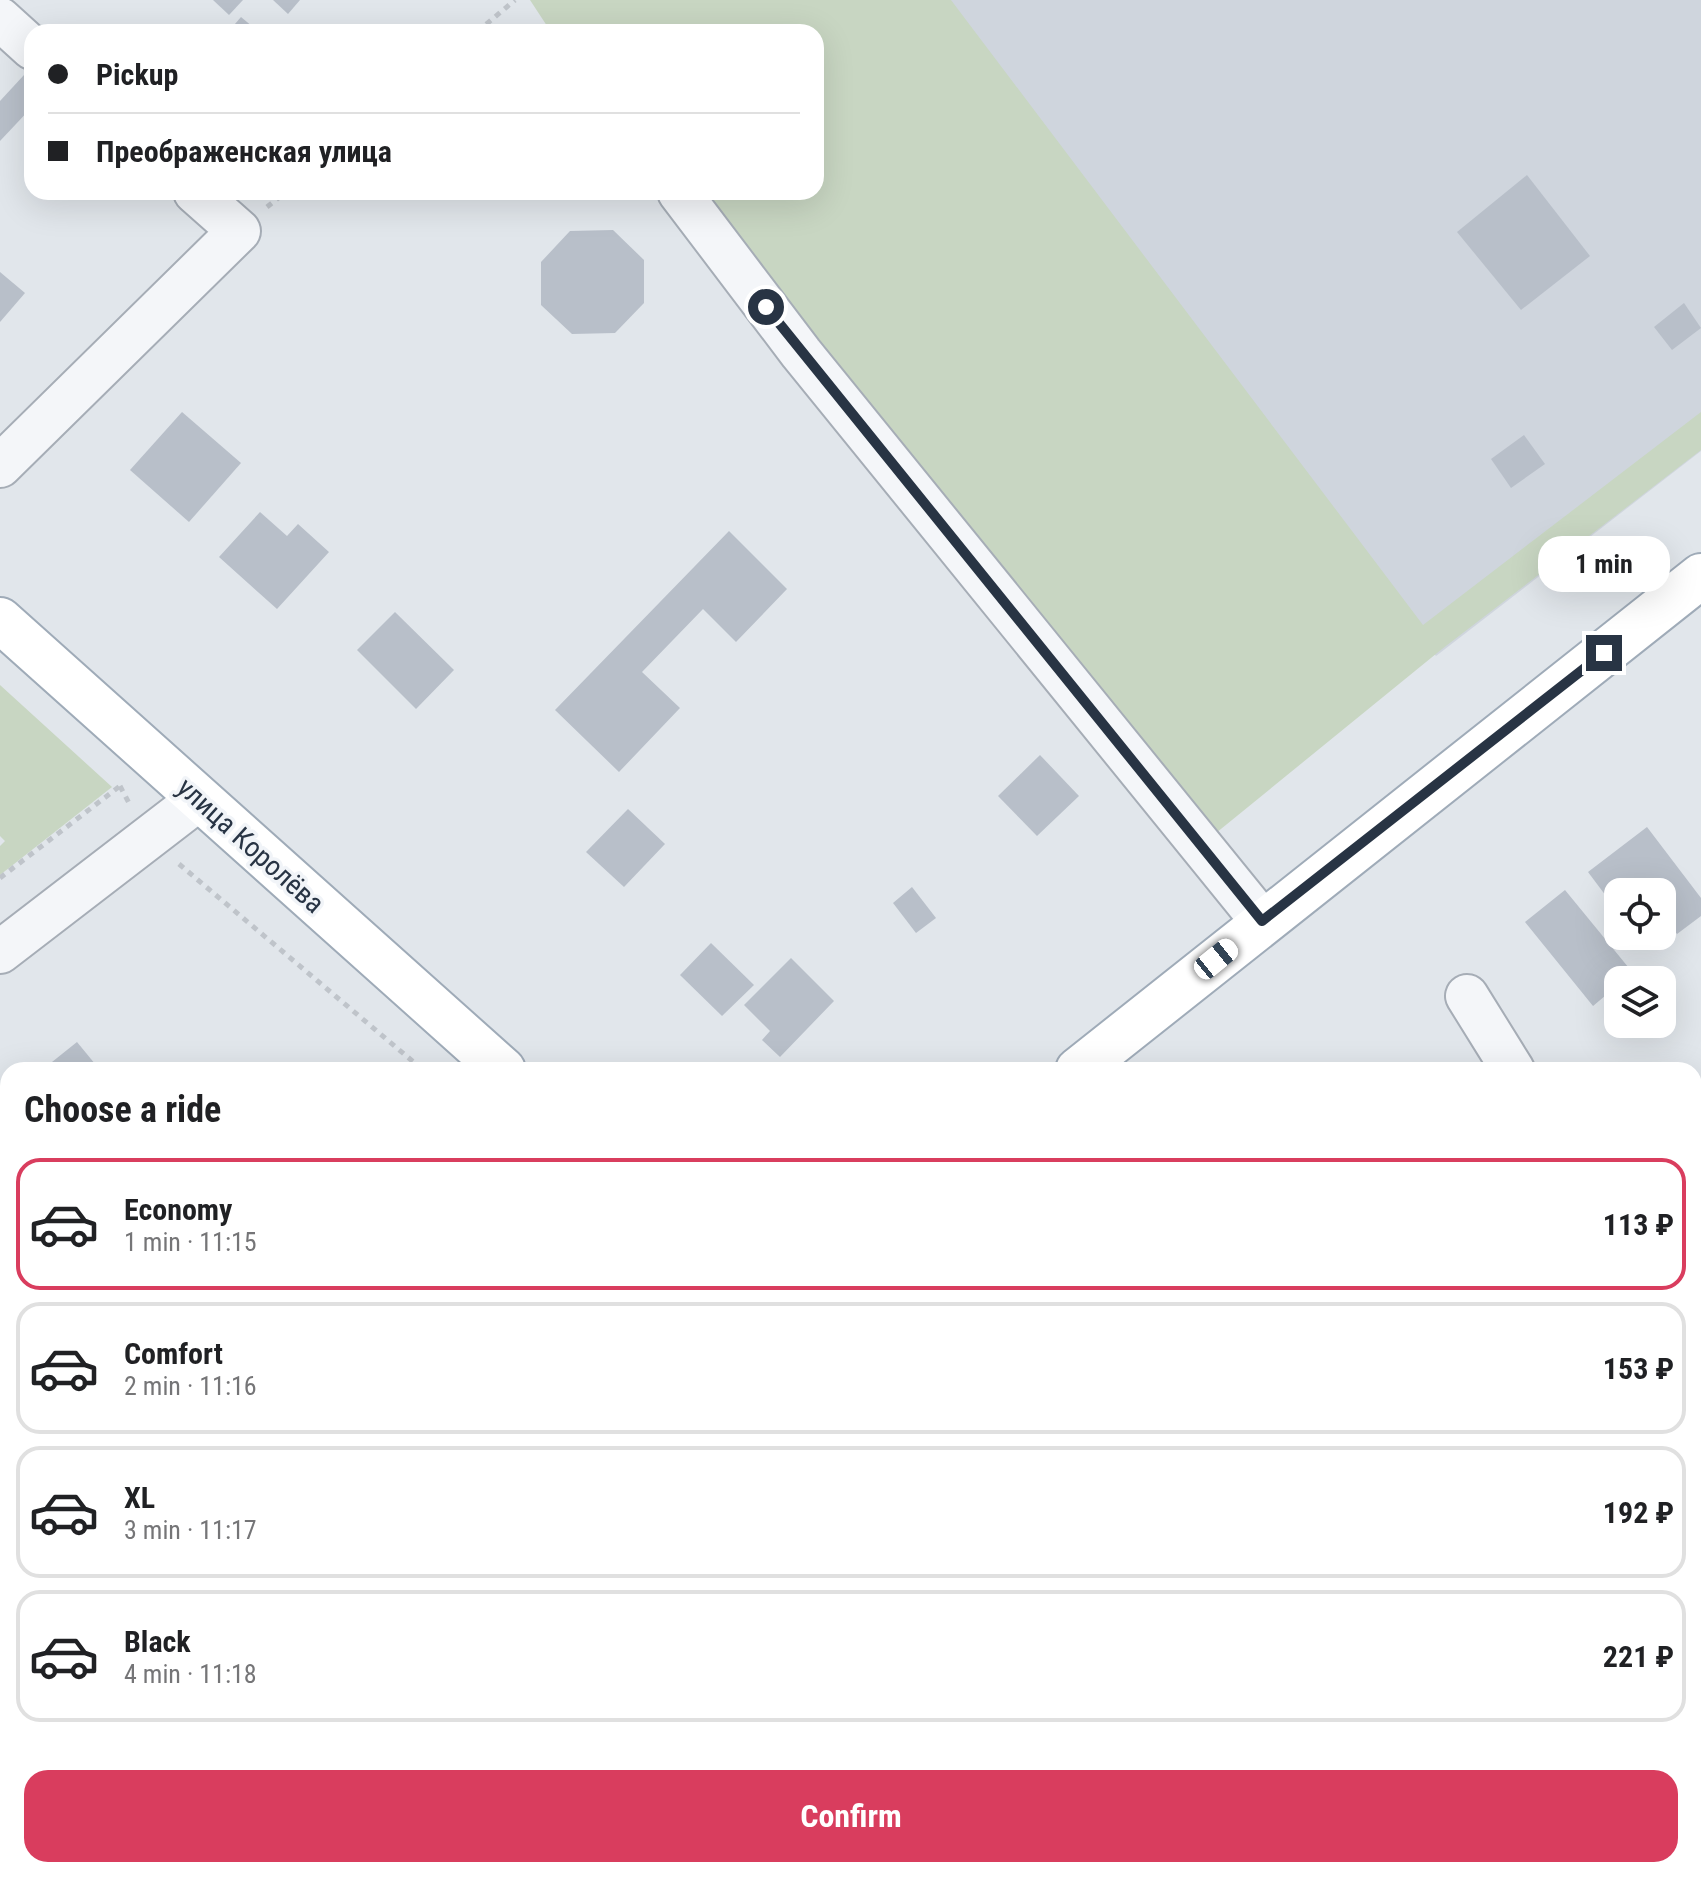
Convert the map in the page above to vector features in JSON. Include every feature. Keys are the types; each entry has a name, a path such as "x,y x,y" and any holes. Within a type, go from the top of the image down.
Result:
{"main road":[{"path":"1088,1062 1701,576"},
{"name":"улица Королёва","path":"0,620 494,1062"}],"street":[{"path":"0,19 24,41"},
{"path":"0,466 239,231 204,200"},
{"path":"685,200 801,353 1262,921"},
{"path":"0,952 199,799"},
{"path":"1467,996 1508,1062"}],"path":[{"path":"486,24 515,0"},
{"path":"109,776 120,786 148,838 414,1062"},
{"path":"0,878 120,786"}],"shaded area":[{"path":"942,0 1701,0 1701,451 1436,656"}],"green space":[{"path":"530,0 951,0 1423,625 1701,412 1701,450 1442,649 1216,833 702,200 824,200 824,24 546,24"},
{"path":"0,685 112,787 0,875 0,846 5,841 0,836"}],"building":[{"path":"213,0 243,0 229,15"},
{"path":"273,0 300,0 288,14"},
{"path":"241,17 249,24 235,24"},
{"path":"24,75 24,116 0,141 0,101"},
{"path":"1527,175 1590,256 1521,310 1457,232"},
{"path":"613,230 644,260 644,303 615,333 572,334 541,305 541,262 570,231"},
{"path":"0,272 25,293 0,322"},
{"path":"1684,303 1701,328 1672,350 1654,327"},
{"path":"182,412 241,463 189,522 130,470"},
{"path":"1524,435 1545,464 1511,488 1491,459"},
{"path":"260,512 287,536 298,524 329,552 277,609 219,557"},
{"path":"729,531 787,589 736,642 703,609 642,672 680,708 619,772 555,710"},
{"path":"395,612 454,670 416,709 357,650"},
{"path":"1040,755 1079,796 1037,836 998,796"},
{"path":"628,809 665,844 624,887 586,852"},
{"path":"1647,827 1701,898 1701,916 1676,933 1676,878 1604,878 1604,893 1588,872"},
{"path":"912,887 936,918 916,933 893,903"},
{"path":"1565,890 1604,938 1604,950 1614,950 1627,966 1604,966 1604,997 1593,1006 1525,922"},
{"path":"711,943 754,985 722,1016 680,975"},
{"path":"791,958 834,1001 780,1057 762,1040 770,1031 744,1005"},
{"path":"77,1042 93,1062 52,1062"}],"route":[{"path":"766,307 1262,921 1604,653"}]}
